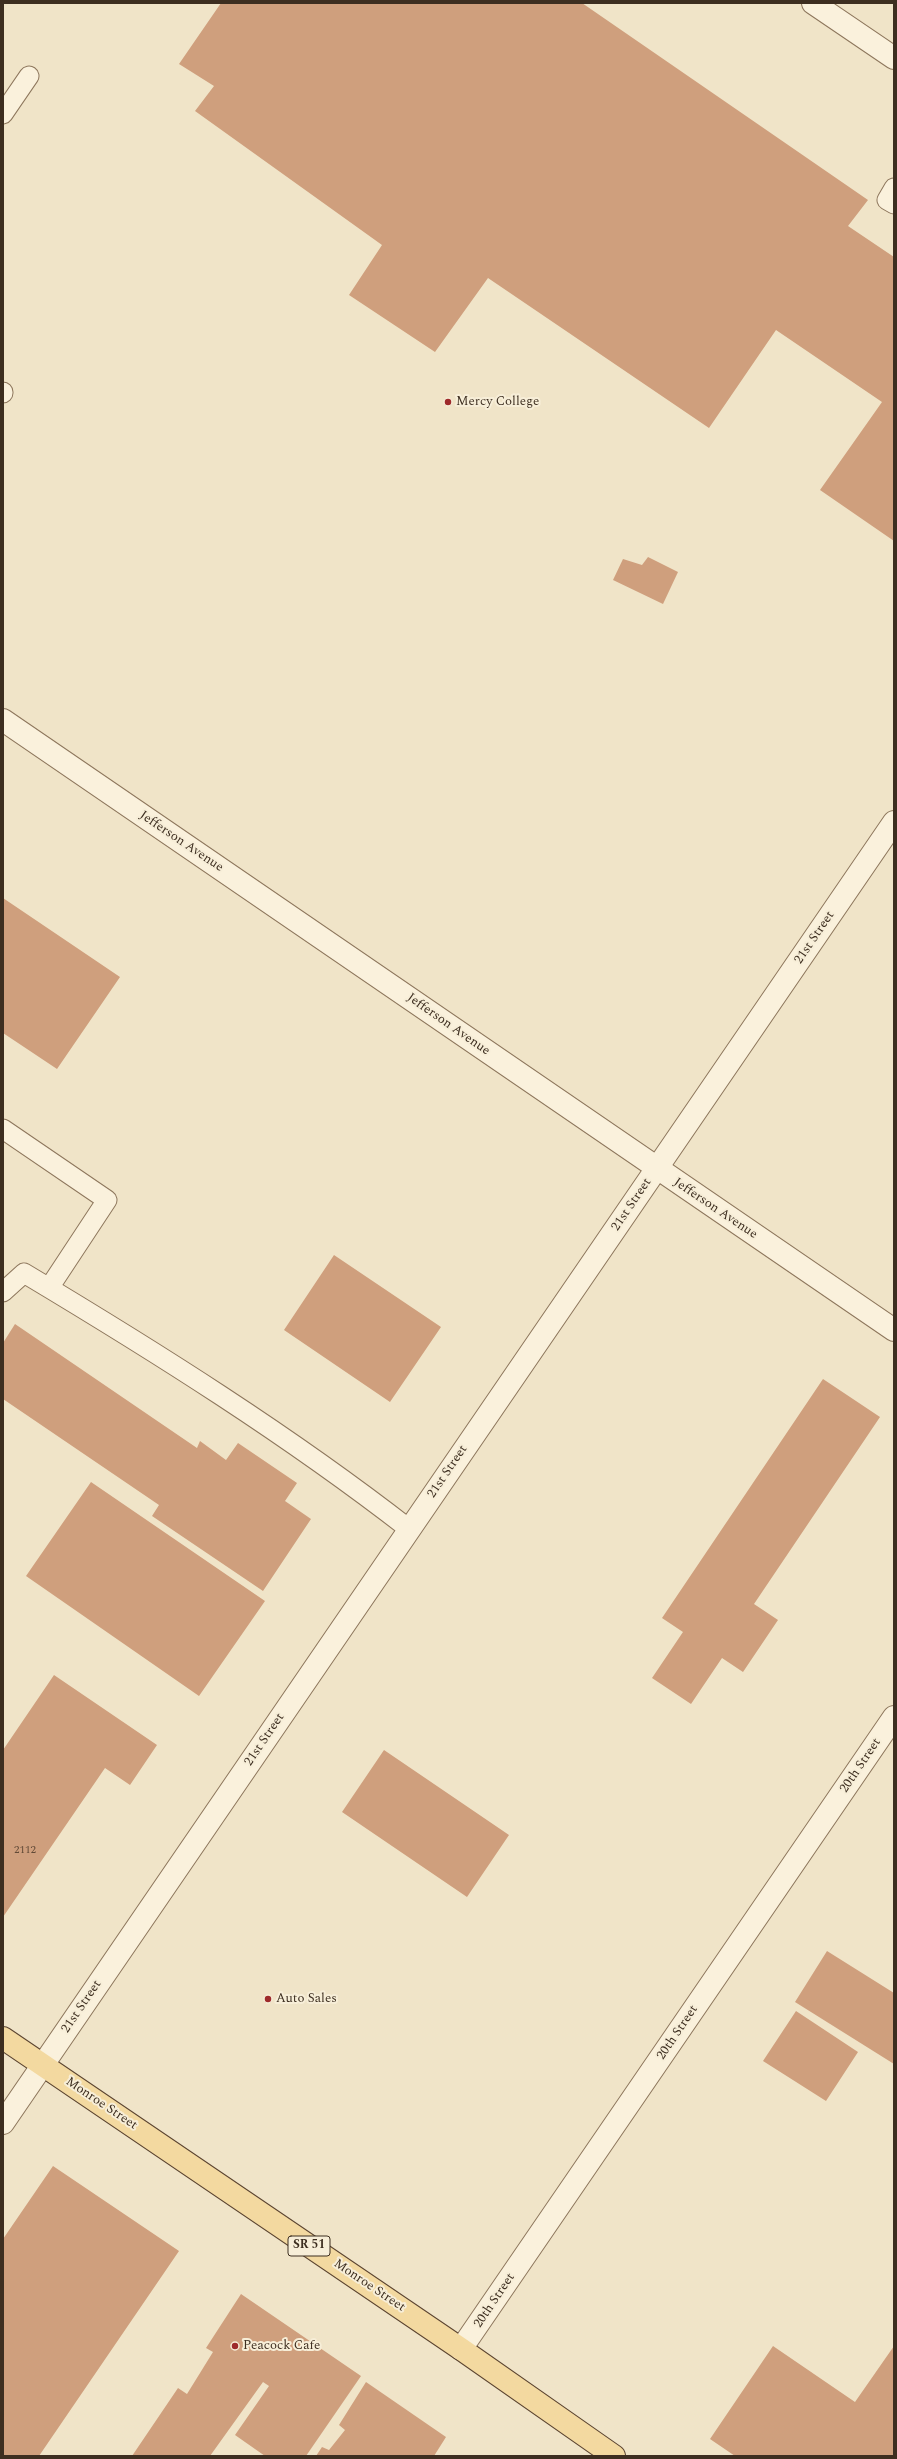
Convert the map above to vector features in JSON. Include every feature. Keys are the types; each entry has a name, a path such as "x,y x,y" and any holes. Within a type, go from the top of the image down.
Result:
{"main road":[{"name":"Monroe Street","path":"3,2038 461,2349 614,2456"}],"street":[{"path":"813,3 894,58"},
{"name":"Jefferson Avenue","path":"3,720 894,1330"},
{"name":"21st Street","path":"3,2123 894,822"},
{"name":"20th Street","path":"461,2349 894,1717"}],"lane":[{"path":"3,114 29,76"},
{"path":"894,188 887,200 894,204"},
{"path":"3,1129 107,1200 49,1288"},
{"path":"3,1292 24,1273 106,1321 343,1477 409,1530"}],"building":[{"path":"221,3 582,3 868,200 848,226 894,257 894,541 820,490 882,402 776,330 709,428 488,278 435,352 349,295 382,245 195,111 214,86 179,64"},
{"path":"648,557 678,572 663,604 613,580 623,559 642,565"},
{"path":"3,898 120,977 57,1069 3,1033"},
{"path":"334,1255 441,1327 390,1402 284,1330"},
{"path":"15,1324 197,1448 200,1441 226,1460 238,1443 297,1483 285,1501 311,1519 263,1591 152,1516 159,1505 3,1399 3,1343"},
{"path":"823,1379 880,1417 754,1604 778,1620 743,1672 722,1658 691,1704 652,1678 683,1632 662,1618"},
{"path":"91,1482 265,1601 199,1696 26,1576"},
{"path":"54,1675 157,1745 130,1785 105,1768 3,1917 3,1750"},
{"path":"384,1750 509,1835 467,1897 342,1812"},
{"path":"827,1951 894,1993 894,2064 795,2002"},
{"path":"796,2011 858,2052 826,2101 763,2061"},
{"path":"53,2166 179,2251 39,2456 3,2456 3,2239"},
{"path":"241,2294 361,2376 306,2456 265,2456 235,2435 269,2386 263,2382 210,2456 132,2456 178,2388 187,2394 213,2352 206,2348"},
{"path":"773,2346 855,2402 894,2346 894,2456 735,2456 710,2439"},
{"path":"366,2382 446,2437 434,2456 316,2456 322,2447 329,2450 345,2430 339,2425"}],"place":[{"name":"Mercy College","path":"448,402"},
{"name":"Auto Sales","path":"268,1999"},
{"name":"Peacock Cafe","path":"235,2346"}]}
